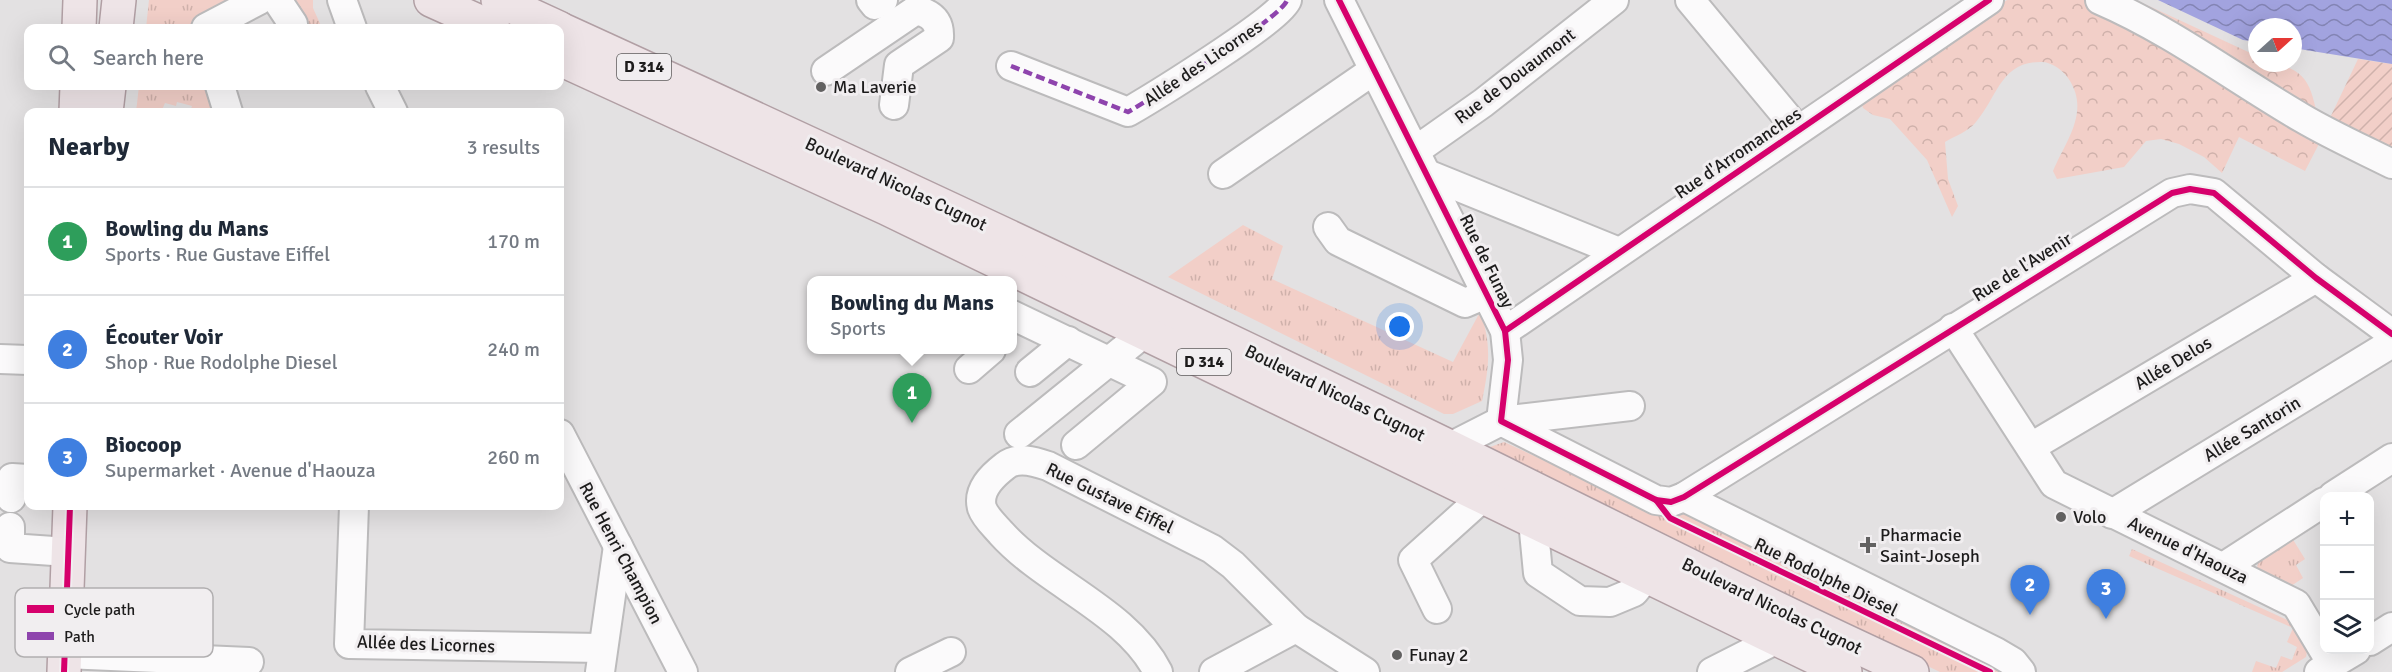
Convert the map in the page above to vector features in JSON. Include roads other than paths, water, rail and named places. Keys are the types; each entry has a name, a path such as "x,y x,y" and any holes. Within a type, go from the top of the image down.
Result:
{"main road":[{"path":"79,24 80,0"},
{"path":"107,0 107,24"},
{"path":"116,24 119,0"},
{"path":"431,0 484,24"},
{"name":"Boulevard Nicolas Cugnot","path":"498,0 548,24"},
{"name":"Boulevard Nicolas Cugnot","path":"564,31 885,178 1450,447 1792,618 1912,672"},
{"name":"Boulevard Nicolas Cugnot","path":"564,61 875,203 1004,275"},
{"path":"76,108 77,90"},
{"path":"106,108 108,90"},
{"name":"Boulevard Nicolas Cugnot","path":"1017,280 1144,333 1845,672"},
{"path":"67,588 70,510"}],"street":[{"path":"214,24 259,0"},
{"path":"277,0 293,24"},
{"path":"342,0 351,24"},
{"name":"Allée des Licornes","path":"1011,66 1128,112 1249,33 1282,9 1287,0"},
{"name":"Rue de Funay","path":"1339,0 1505,332 1508,360 1501,421"},
{"name":"Rue de Douaumont","path":"1421,162 1483,103 1614,0"},
{"path":"1690,0 1798,130"},
{"name":"Rue d'Arromanches","path":"1505,332 1989,0"},
{"path":"2100,0 2161,30 2303,118 2392,164"},
{"path":"826,71 916,10 929,14 940,27 939,38 900,65 894,105"},
{"path":"1224,174 1374,70"},
{"path":"221,90 227,108"},
{"path":"382,90 391,108"},
{"path":"1421,162 1619,252"},
{"name":"Rue de l'Avenir","path":"1501,421 1656,500 1671,502 1684,497 2172,193 2190,189 2214,193 2316,278 2392,334"},
{"name":"Rue de Funay","path":"1328,227 1338,241 1465,303 1486,294"},
{"name":"Allée Delos","path":"2031,447 2316,278"},
{"path":"1017,322 1068,341 1152,382 1076,445"},
{"name":"Avenue d'Haouza","path":"1953,328 2054,484 2296,604 2326,668"},
{"path":"1019,434 1144,333"},
{"path":"1030,372 1068,341"},
{"name":"Allée Santorin","path":"2112,514 2392,343"},
{"path":"969,369 986,354"},
{"path":"0,359 24,360"},
{"path":"1450,447 1501,421 1630,406"},
{"name":"Rue Henri Champion","path":"564,442 683,672"},
{"path":"2339,492 2392,458"},
{"name":"Rue Gustave Eiffel","path":"1158,672 1148,652 1121,627 1018,552 990,522 982,508 982,493 992,475 1009,462 1029,460 1048,466 1212,549 1233,565 1296,628 1365,672"},
{"path":"1437,609 1413,560 1483,497"},
{"name":"Rue Rodolphe Diesel","path":"1684,497 1996,652 2013,662 2022,672"},
{"path":"2225,567 2320,505"},
{"name":"Allée des Licornes","path":"354,510 349,645 601,660"},
{"path":"1533,521 1538,573 1580,601 1610,602 1635,592 1647,576"},
{"path":"10,527 10,548 68,552"},
{"path":"601,660 618,546"},
{"path":"2374,638 2392,627"},
{"path":"1214,672 1296,628"},
{"path":"1712,672 1777,639"},
{"path":"910,672 951,652"},
{"path":"2326,668 2349,654"},
{"path":"65,663 249,662"}],"water":[{"path":"2158,0 2392,0 2392,64 2302,49 2302,18 2248,18 2248,41"}],"place":[{"name":"Ma Laverie","path":"821,87"},
{"name":"Bowling du Mans","path":"912,423"},
{"name":"Volo","path":"2061,517"},
{"name":"Pharmacie Saint-Joseph","path":"1868,545"},
{"name":"Écouter Voir","path":"2030,615"},
{"name":"Biocoop","path":"2106,619"},
{"name":"Funay 2","path":"1397,655"}]}
